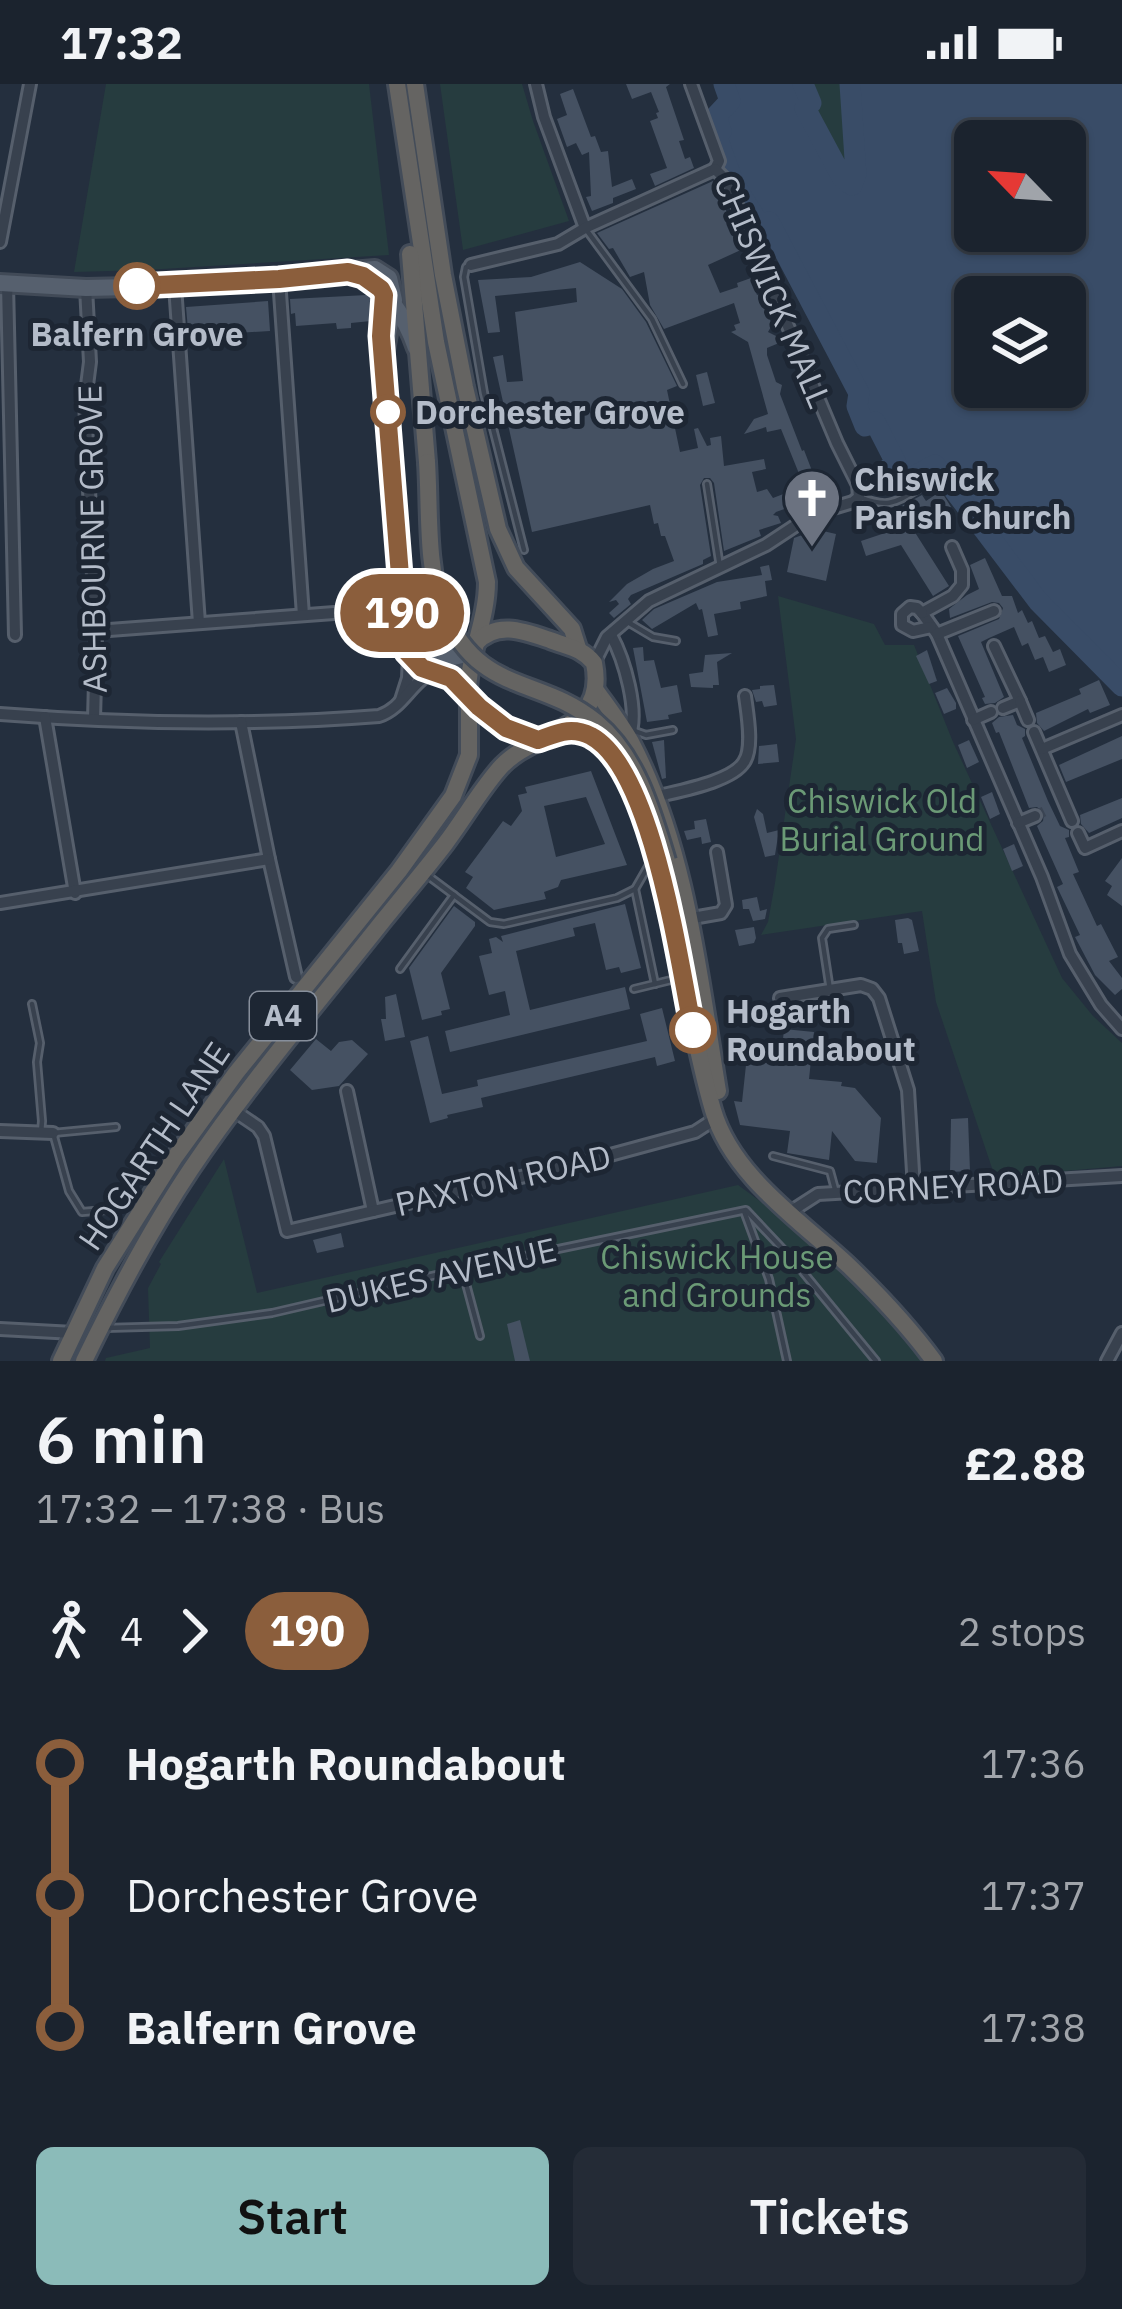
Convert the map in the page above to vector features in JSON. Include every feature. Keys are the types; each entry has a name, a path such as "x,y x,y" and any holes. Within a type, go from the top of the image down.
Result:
{"highway":[{"path":"394,84 435,582 442,606 470,652 494,673 568,704 595,721 624,753 641,786 660,857 728,1142"},
{"path":"394,84 436,342 487,582 484,617 474,648 468,669 468,695 506,728 538,740 580,718 588,707 595,688 594,663 578,649 515,629 490,632 474,648"},
{"path":"416,84 443,275 473,385 503,545 524,578 572,629 578,649"},
{"path":"595,688 630,734 656,797 680,877 700,1062 715,1119 751,1174 892,1309 934,1361"},
{"name":"HOGARTH LANE","path":"74,1334 105,1268 175,1157 236,1073 400,871 452,796 469,755 468,695"},
{"path":"562,729 589,735 616,758 660,857"},
{"name":"HOGARTH LANE","path":"100,1329 157,1222 233,1110 497,771 538,740"},
{"name":"A4","path":"85,1361 100,1329"},
{"name":"A4","path":"61,1361 74,1334"}],"main road":[{"path":"3,284 175,286 348,272 371,280 389,300 418,354"},
{"path":"389,300 381,336 405,645 418,665 451,678 468,695"},
{"path":"401,562 424,649 443,658 474,648"}],"street":[{"path":"536,84 585,228"},
{"name":"CHISWICK MALL","path":"691,84 718,161 716,169 728,181 858,485 859,497"},
{"path":"0,242 26,85"},
{"path":"471,265 558,244 716,169"},
{"path":"279,279 303,615"},
{"path":"3,284 15,635"},
{"path":"175,286 199,623"},
{"name":"ASHBOURNE GROVE","path":"86,288 90,362 85,401 96,631 94,719"},
{"path":"594,663 609,636 650,601 766,545 813,514 859,497"},
{"path":"922,613 953,596 962,585 962,570 952,548"},
{"path":"96,631 401,608"},
{"path":"994,611 934,630 913,631 902,625 902,614 917,608 934,630 1070,954 1122,1029"},
{"path":"578,649 609,636"},
{"path":"609,636 620,658 633,711 630,734"},
{"path":"994,646 1085,848 1122,831"},
{"path":"400,703 410,656"},
{"path":"0,714 242,722 380,716 392,711 422,677 433,673"},
{"path":"656,797 724,778 742,766 747,759 749,725 745,696"},
{"path":"973,720 1020,701"},
{"path":"1042,749 1122,716"},
{"path":"44,718 75,892"},
{"path":"242,722 296,977"},
{"path":"1018,823 1063,802"},
{"path":"687,919 721,913 726,905 717,852"},
{"path":"0,903 269,859"},
{"path":"780,998 861,986 872,989 879,998 908,1090 914,1188"},
{"path":"347,1091 373,1210"},
{"name":"PAXTON ROAD","path":"233,1110 264,1136 286,1231 577,1164 695,1132 715,1119"},
{"path":"0,1131 47,1133"},
{"name":"CORNEY ROAD","path":"790,1212 818,1194 1122,1176"},
{"path":"0,1329 74,1334"},
{"path":"1107,1361 1122,1333"}],"lane":[{"path":"585,228 652,319 683,384"},
{"path":"471,265 464,277 473,385 524,550"},
{"path":"707,484 720,567"},
{"path":"859,497 880,505 894,503 920,488"},
{"path":"625,620 653,637 676,641"},
{"path":"630,734 673,730"},
{"path":"422,872 490,922 504,924 616,898 634,889 660,857"},
{"path":"634,889 655,984"},
{"path":"400,969 454,895"},
{"path":"830,990 823,938 827,929 854,925"},
{"path":"634,989 690,976"},
{"path":"32,1004 40,1043 42,1121 82,1212 106,1210"},
{"path":"47,1133 116,1127"},
{"path":"773,1156 830,1172 836,1193"},
{"path":"743,1210 769,1280 787,1361"},
{"path":"743,1210 794,1261 876,1361"},
{"name":"DUKES AVENUE","path":"100,1329 150,1328 272,1313 743,1210"},
{"path":"462,1269 480,1336"}],"green space":[{"path":"106,84 369,84 389,255 74,272"},
{"path":"440,84 522,84 569,221 463,250"},
{"path":"803,84 850,84 856,174 852,185 842,177 805,108"},
{"name":"Chiswick Old Burial Ground","path":"778,596 874,624 885,645 914,645 953,742 1062,978 1122,1043 1122,1166 995,1177 936,1002 922,911 761,935 775,883 796,739"},
{"name":"Chiswick House and Grounds","path":"224,1159 257,1293 738,1185 828,1260 926,1361 105,1361 150,1348 148,1288 159,1262"}],"water":[{"path":"724,84 803,84 811,103 805,109 842,177 852,185 856,174 850,84 1122,84 1122,686 1038,601 935,465 896,486 888,469 896,463 875,422 865,426 857,406 859,393 770,223 760,225 734,184 716,135 721,131 716,116 730,101"}],"building":[{"path":"626,84 670,84 666,87 684,140 679,141 694,168 655,186 650,174 667,168 650,121 659,112 651,92 632,99"},
{"path":"573,89 591,137 595,136 601,152 608,151 612,187 632,179 636,189 592,211 586,197 591,196 589,152 582,155 576,143 567,147 557,119 567,115 560,94"},
{"path":"713,181 743,249 708,265 720,293 751,278 760,294 772,325 768,332 779,343 767,348 767,355 776,382 782,385 780,394 802,451 814,476 822,478 826,494 776,512 773,515 781,523 724,551 714,483 704,478 700,485 711,556 703,564 631,595 631,604 614,618 609,613 619,604 609,602 627,584 674,561 665,536 658,523 654,524 650,505 532,532 493,357 503,355 507,382 523,381 515,312 577,302 576,288 495,296 500,332 488,333 478,280 531,277 580,262 622,289 646,322 677,386 667,390 680,452 698,448 694,429 698,428 707,446 710,438 721,436 724,466 764,459 766,469 752,472 757,492 767,489 773,498 804,486 781,429 767,432 766,427 744,434 754,419 768,414 748,342 731,332 740,323 734,303 664,329 650,305 644,272 630,277 613,248 597,233"},
{"path":"367,295 372,299 371,321 351,323 351,328 337,329 336,323 296,326 295,313 291,314 290,299"},
{"path":"268,301 270,331 189,341 186,307"},
{"path":"707,372 715,403 703,406 696,375"},
{"path":"941,491 951,507 935,516 931,510 909,523 949,586 933,596 901,545 866,556 861,541 885,533 880,525 905,504 922,495 926,501"},
{"name":"Chiswick Parish Church","path":"816,524 836,534 826,581 787,572 794,538"},
{"path":"985,558 1002,596 1012,596 1018,613 1022,610 1028,623 1032,621 1039,638 1045,636 1053,652 1060,649 1066,665 1049,672 1043,657 1035,660 1028,643 1022,646 1014,627 989,638 981,642 1004,697 985,704 958,636 999,619 1003,608 992,602 950,618 949,609 979,589 970,565"},
{"path":"769,565 772,580 765,581 767,596 740,602 741,609 714,614 718,635 708,637 702,609 696,603 652,629 642,620 654,609 717,582 762,575 760,567"},
{"path":"643,647 644,661 654,660 661,688 677,685 682,712 668,715 669,719 647,722 633,648"},
{"path":"927,650 937,681 929,684 916,656"},
{"path":"732,653 717,662 719,685 691,687 689,674 703,672 705,655"},
{"path":"1099,680 1110,705 1090,713 1088,709 1044,731 1037,723 1036,713 1081,694 1079,689"},
{"path":"774,685 777,705 764,707 762,701 756,702 752,690"},
{"path":"947,688 956,709 944,714 935,693"},
{"path":"1013,715 1025,729 1022,738 1060,826 1069,830 1065,838 1079,872 1073,874 1097,926 1101,924 1118,957 1109,961 1122,978 1122,989 1115,995 1095,975 1075,937 1080,935 1057,887 1063,884 1037,826 1044,813 1029,808 992,723"},
{"path":"1122,736 1122,759 1066,782 1059,765"},
{"path":"664,740 666,778 662,779 652,742"},
{"path":"969,740 979,762 967,768 958,745"},
{"path":"777,744 779,762 758,764 759,746"},
{"path":"591,771 627,865 561,880 558,887 544,892 546,899 494,910 466,888 473,877 465,872 503,821 511,826 522,811 518,795 527,793 525,787","holes":["586,797 605,844 556,857 544,806"]},
{"path":"992,792 1000,814 990,819 981,797"},
{"path":"1122,798 1122,818 1089,833 1081,824 1080,815"},
{"path":"757,809 763,814 767,833 779,830 775,855 765,857 754,817"},
{"path":"706,819 711,842 702,844 701,837 687,840 684,831 695,829 694,821"},
{"path":"1014,844 1023,866 1012,871 1003,849"},
{"path":"1122,858 1122,906 1107,895 1112,886 1105,881"},
{"path":"757,897 760,911 767,909 765,919 753,921 742,900"},
{"path":"625,904 641,968 621,973 619,967 606,970 595,923 573,928 575,936 516,951 530,1010 625,987 630,1009 450,1052 445,1031 510,1015 505,991 489,995 479,956 492,953 489,939 503,942 501,936"},
{"path":"454,906 475,926 441,973 450,1009 422,1020 409,968"},
{"path":"908,918 919,951 904,954 895,920"},
{"path":"754,927 754,943 739,946 735,930"},
{"path":"396,994 405,1037 385,1041 381,1019 386,1019 385,997"},
{"path":"662,1008 675,1061 657,1066 655,1057 481,1098 483,1107 430,1123 410,1041 428,1036 442,1094 478,1086 477,1080 647,1041 640,1014"},
{"path":"784,1029 814,1032 809,1079 855,1088 881,1118 877,1163 855,1161 832,1131 829,1160 787,1153 790,1131 740,1125 734,1101 742,1102 746,1065 741,1064 742,1055 781,1059"},
{"path":"316,1039 331,1051 339,1042 352,1040 368,1054 339,1086 312,1090 290,1070"},
{"path":"968,1118 970,1171 950,1172 951,1119"},
{"path":"341,1233 344,1247 317,1253 313,1240"},
{"path":"520,1320 530,1361 515,1361 507,1324"}],"waterway":[{"path":"724,84 730,101 716,116 721,131 716,135 734,184 760,225 769,222 859,393 857,406 865,426 875,422 896,463 888,469 896,486 935,465 1038,601 1122,686"},
{"path":"803,84 811,103 805,108 842,177 852,185 856,174 850,84"}],"tunnel":[{"path":"1035,816 1047,810"}],"bus line":[{"name":"190","path":"137,286 348,272 381,289 406,651 422,668 458,683 506,728 538,740 562,729 578,731 616,758 647,828 662,879 693,1030"}],"place":[{"name":"Balfern Grove","path":"137,286"},
{"name":"Dorchester Grove","path":"388,412"},
{"name":"Chiswick Parish Church","path":"812,549"},
{"name":"Hogarth Roundabout","path":"693,1030"}]}
